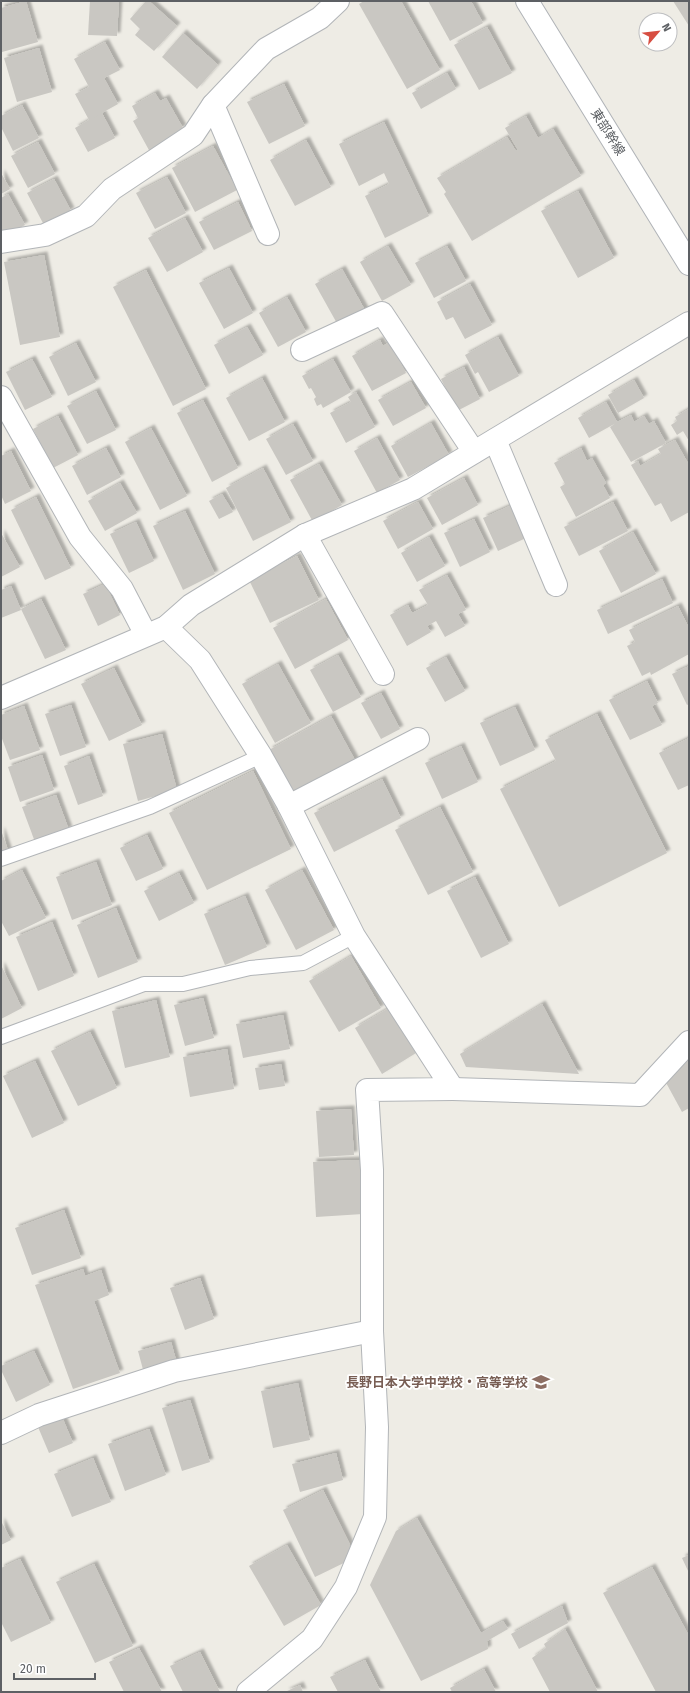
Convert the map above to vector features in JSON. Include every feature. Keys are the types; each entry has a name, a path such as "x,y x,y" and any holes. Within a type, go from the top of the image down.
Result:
{"street":[{"path":"1,242 45,235 86,216 112,189 193,135 213,105 266,49 320,18 338,1"},
{"name":"東部幹線","path":"527,1 689,264"},
{"path":"213,105 268,234"},
{"path":"302,350 382,313 474,452"},
{"path":"1,698 156,631 190,605 305,535 413,489 689,323"},
{"path":"1,396 80,537 156,631 200,660 261,756 289,806 354,936 453,1089"},
{"path":"494,440 556,585"},
{"path":"305,535 383,674"},
{"path":"289,806 418,739"},
{"path":"248,1692 312,1639 346,1587 375,1517 377,1427 372,1331 372,1170 367,1090 453,1089 640,1095 689,1042"},
{"path":"1,1433 39,1415 174,1371 372,1331"}],"lane":[{"path":"1,859 150,806 261,756"},
{"path":"1,1037 144,984 183,984 250,968 302,962 354,936"}],"building":[{"path":"26,1 38,42 2,52 1,8"},
{"path":"90,1 119,1 117,36 88,35"},
{"path":"146,1 149,1 177,26 154,51 135,35 140,29 130,19"},
{"path":"364,1 401,1 440,70 407,89 359,4"},
{"path":"428,1 471,1 483,23 450,41"},
{"path":"673,1 689,1 689,26"},
{"path":"487,27 512,73 479,90 454,45"},
{"path":"183,33 218,65 197,89 162,57"},
{"path":"105,42 120,70 104,78 118,104 91,119 102,113 115,138 88,152 75,128 89,120 75,94 89,87 74,59"},
{"path":"39,48 52,92 17,102 4,58"},
{"path":"447,73 456,89 421,109 412,93"},
{"path":"284,84 305,126 269,144 247,102"},
{"path":"155,93 160,101 166,98 183,128 173,134 175,138 150,152 133,121 138,118 132,106"},
{"path":"22,105 39,138 13,151 1,127 1,116"},
{"path":"526,116 538,138 553,129 581,176 472,241 444,194 446,192 437,178 507,137 516,151 518,150 505,128"},
{"path":"384,122 429,216 385,238 365,196 389,184 384,173 359,186 339,144"},
{"path":"306,140 331,187 295,206 270,160"},
{"path":"38,142 55,174 28,188 11,156"},
{"path":"213,146 237,190 195,212 172,168"},
{"path":"1,173 10,189 1,194"},
{"path":"167,177 186,213 155,229 136,193"},
{"path":"54,179 71,211 44,225 27,193"},
{"path":"578,191 614,258 578,278 541,211"},
{"path":"8,194 25,225 1,238 1,198"},
{"path":"238,202 252,231 214,250 199,222"},
{"path":"185,218 203,252 167,272 148,238"},
{"path":"388,246 411,285 382,301 360,262"},
{"path":"447,246 466,281 434,298 415,263"},
{"path":"44,255 60,337 20,345 4,262"},
{"path":"229,268 253,313 224,329 199,283"},
{"path":"342,269 366,312 339,327 315,284"},
{"path":"146,270 206,389 173,406 113,287"},
{"path":"470,284 492,325 465,339 453,317 446,320 437,302"},
{"path":"287,297 306,332 278,347 259,313"},
{"path":"247,327 263,355 229,374 214,345"},
{"path":"498,337 519,376 489,392 478,372 475,374 465,355"},
{"path":"380,340 383,346 389,342 406,373 372,391 352,356"},
{"path":"76,343 96,382 68,396 49,357"},
{"path":"32,359 52,397 25,410 6,372"},
{"path":"333,359 351,392 323,408 321,404 317,406 314,399 316,397 311,388 309,389 302,376"},
{"path":"464,367 480,399 457,411 441,379"},
{"path":"262,378 285,422 249,441 226,398"},
{"path":"634,380 644,398 618,413 608,395"},
{"path":"411,382 426,408 393,426 378,400"},
{"path":"96,391 116,430 87,444 67,406"},
{"path":"356,392 375,427 346,443 330,413 351,402 348,397"},
{"path":"203,400 238,468 212,482 177,413"},
{"path":"606,402 617,422 631,415 634,422 644,416 649,424 654,421 666,443 631,462 610,427 616,423 589,438 578,418"},
{"path":"689,409 689,441 683,431 677,435 671,425 677,421 675,417"},
{"path":"58,416 78,455 53,468 33,429"},
{"path":"431,423 449,455 408,477 391,446"},
{"path":"293,424 313,461 286,475 266,439"},
{"path":"151,428 187,496 160,510 125,442"},
{"path":"377,438 400,480 377,493 354,451"},
{"path":"675,440 689,465 689,512 671,522 661,503 655,506 631,465 638,461 640,466 661,454 658,449"},
{"path":"106,448 121,477 87,495 72,466"},
{"path":"581,448 587,461 592,458 606,483 603,485 610,498 576,517 560,487 565,484 554,463"},
{"path":"11,451 31,491 5,504 1,495 1,456"},
{"path":"319,464 342,505 313,522 290,480"},
{"path":"263,468 291,522 253,541 226,488"},
{"path":"464,478 478,505 442,525 427,498"},
{"path":"120,483 137,513 105,531 88,501"},
{"path":"222,494 233,512 219,519 209,501"},
{"path":"36,497 71,568 45,580 11,510"},
{"path":"418,502 433,529 398,549 383,521"},
{"path":"613,502 628,531 579,556 564,527"},
{"path":"512,505 526,538 498,551 483,518"},
{"path":"185,511 215,574 183,590 153,526"},
{"path":"474,519 490,552 460,567 444,533"},
{"path":"136,522 154,561 129,573 110,534"},
{"path":"633,532 656,574 621,593 599,551"},
{"path":"1,533 20,567 1,577"},
{"path":"429,537 445,566 417,582 401,553"},
{"path":"297,556 319,600 270,623 249,580"},
{"path":"447,575 466,610 458,614 465,626 445,637 436,621 427,626 431,632 407,646 390,615 408,605 412,613 428,605 419,590"},
{"path":"662,579 673,603 608,634 597,610"},
{"path":"105,584 120,615 98,626 83,594"},
{"path":"11,586 21,610 1,618 1,590"},
{"path":"41,599 66,650 45,659 21,609"},
{"path":"326,599 348,640 295,669 273,628"},
{"path":"678,606 689,628 689,654 651,675 650,672 642,676 627,646 635,642 629,630"},
{"path":"338,655 361,697 333,712 310,670"},
{"path":"446,657 465,691 445,702 426,668"},
{"path":"278,664 311,723 275,743 242,684"},
{"path":"689,666 689,704 687,705 672,674"},
{"path":"114,668 142,725 109,741 81,684"},
{"path":"647,681 658,703 652,706 662,725 630,740 609,700"},
{"path":"381,693 400,729 381,739 361,703"},
{"path":"71,705 86,747 60,756 45,714"},
{"path":"24,706 40,750 10,760 1,736 1,715"},
{"path":"515,707 535,750 500,766 480,723"},
{"path":"597,714 667,853 559,907 500,789 556,761 545,740"},
{"path":"331,716 356,762 294,796 269,750"},
{"path":"162,734 177,790 138,801 123,744"},
{"path":"689,738 689,785 678,790 659,753"},
{"path":"461,746 478,782 442,799 425,763"},
{"path":"42,755 54,790 20,802 8,767"},
{"path":"89,756 103,796 78,805 64,766"},
{"path":"253,771 291,849 207,890 169,813"},
{"path":"382,779 401,818 334,852 314,813"},
{"path":"56,795 69,830 35,842 22,807"},
{"path":"440,807 473,872 428,895 395,830"},
{"path":"1,830 9,853 1,856"},
{"path":"147,835 163,869 136,881 120,848"},
{"path":"96,862 112,905 72,920 56,877"},
{"path":"22,870 46,918 9,936 1,921 1,881"},
{"path":"302,870 334,930 296,950 265,890"},
{"path":"179,873 194,903 159,921 144,891"},
{"path":"475,877 509,944 481,958 447,891"},
{"path":"245,896 267,947 225,965 204,914"},
{"path":"116,908 138,962 98,978 77,925"},
{"path":"52,922 74,976 38,991 16,937"},
{"path":"351,956 381,1008 339,1032 309,981"},
{"path":"1,965 22,1008 1,1019"},
{"path":"203,998 214,1038 185,1046 174,1005"},
{"path":"156,1000 170,1057 125,1068 112,1011"},
{"path":"542,1004 579,1074 466,1067 460,1054"},
{"path":"389,1008 416,1053 382,1074 355,1028"},
{"path":"283,1015 290,1049 243,1058 236,1024"},
{"path":"90,1032 117,1088 78,1106 51,1051"},
{"path":"227,1049 234,1089 190,1097 183,1057"},
{"path":"689,1059 689,1108 682,1112 664,1079 673,1068"},
{"path":"35,1061 64,1123 32,1138 3,1076"},
{"path":"281,1064 285,1086 259,1090 255,1068"},
{"path":"351,1109 354,1155 319,1157 316,1111"},
{"path":"360,1160 363,1214 316,1217 313,1162"},
{"path":"64,1210 81,1258 32,1275 15,1228"},
{"path":"83,1269 85,1276 101,1270 109,1295 94,1301 120,1373 73,1389 35,1285"},
{"path":"200,1278 214,1319 185,1330 170,1288"},
{"path":"171,1342 178,1367 145,1377 138,1351"},
{"path":"34,1351 50,1385 16,1402 1,1370 1,1366"},
{"path":"298,1383 310,1440 273,1448 261,1391"},
{"path":"190,1400 210,1462 182,1471 162,1408"},
{"path":"62,1417 73,1443 49,1453 38,1427"},
{"path":"149,1429 166,1475 125,1491 108,1444"},
{"path":"336,1453 343,1480 300,1492 292,1464"},
{"path":"93,1458 111,1502 72,1517 54,1474"},
{"path":"323,1490 356,1557 315,1577 283,1510"},
{"path":"417,1518 481,1633 503,1621 508,1629 487,1641 488,1649 421,1681 370,1585 396,1531"},
{"path":"1,1521 11,1540 1,1545"},
{"path":"287,1545 321,1605 284,1626 249,1566"},
{"path":"689,1555 689,1573 682,1558"},
{"path":"20,1559 51,1623 11,1642 1,1622 1,1568"},
{"path":"94,1564 133,1646 95,1663 56,1582"},
{"path":"652,1567 689,1636 689,1692 656,1692 603,1593"},
{"path":"562,1606 568,1623 519,1649 511,1634"},
{"path":"565,1629 598,1692 550,1692 532,1658 546,1648 544,1644"},
{"path":"139,1648 162,1692 124,1692 109,1662"},
{"path":"200,1652 220,1692 183,1692 170,1666"},
{"path":"365,1660 381,1692 338,1692 330,1677"},
{"path":"484,1669 496,1692 452,1692 450,1688"},
{"path":"300,1685 303,1692 285,1692"}],"place":[{"name":"長野日本大学中学校・高等学校","path":"541,1382"}]}
